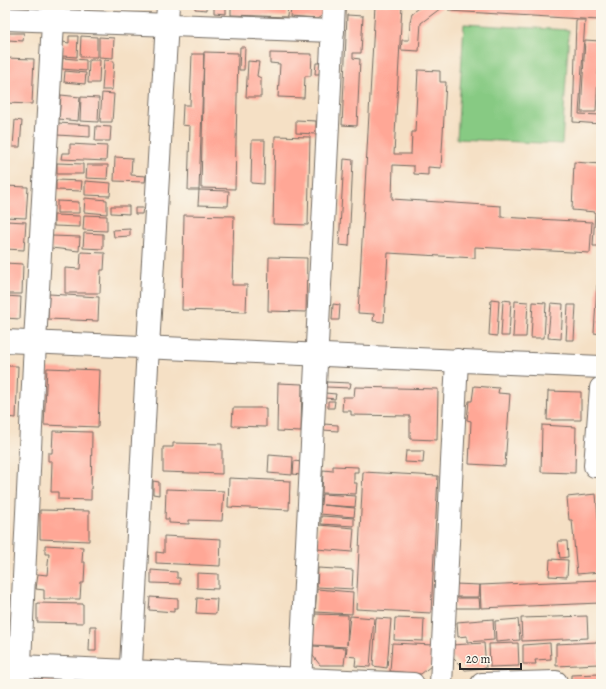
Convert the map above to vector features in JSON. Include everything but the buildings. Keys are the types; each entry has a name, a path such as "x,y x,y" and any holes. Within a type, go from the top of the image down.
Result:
{"street":[{"path":"300,681 318,354 334,5"},
{"path":"5,19 54,13 168,15 332,30"},
{"path":"54,13 35,342 20,675 413,684"},
{"path":"130,678 168,15"},
{"path":"5,341 148,346 601,367"},
{"path":"441,684 457,360"},
{"path":"595,466 601,388"},
{"path":"482,684 556,682 556,684"}],"green space":[{"path":"464,24 569,30 562,144 457,139"}]}
